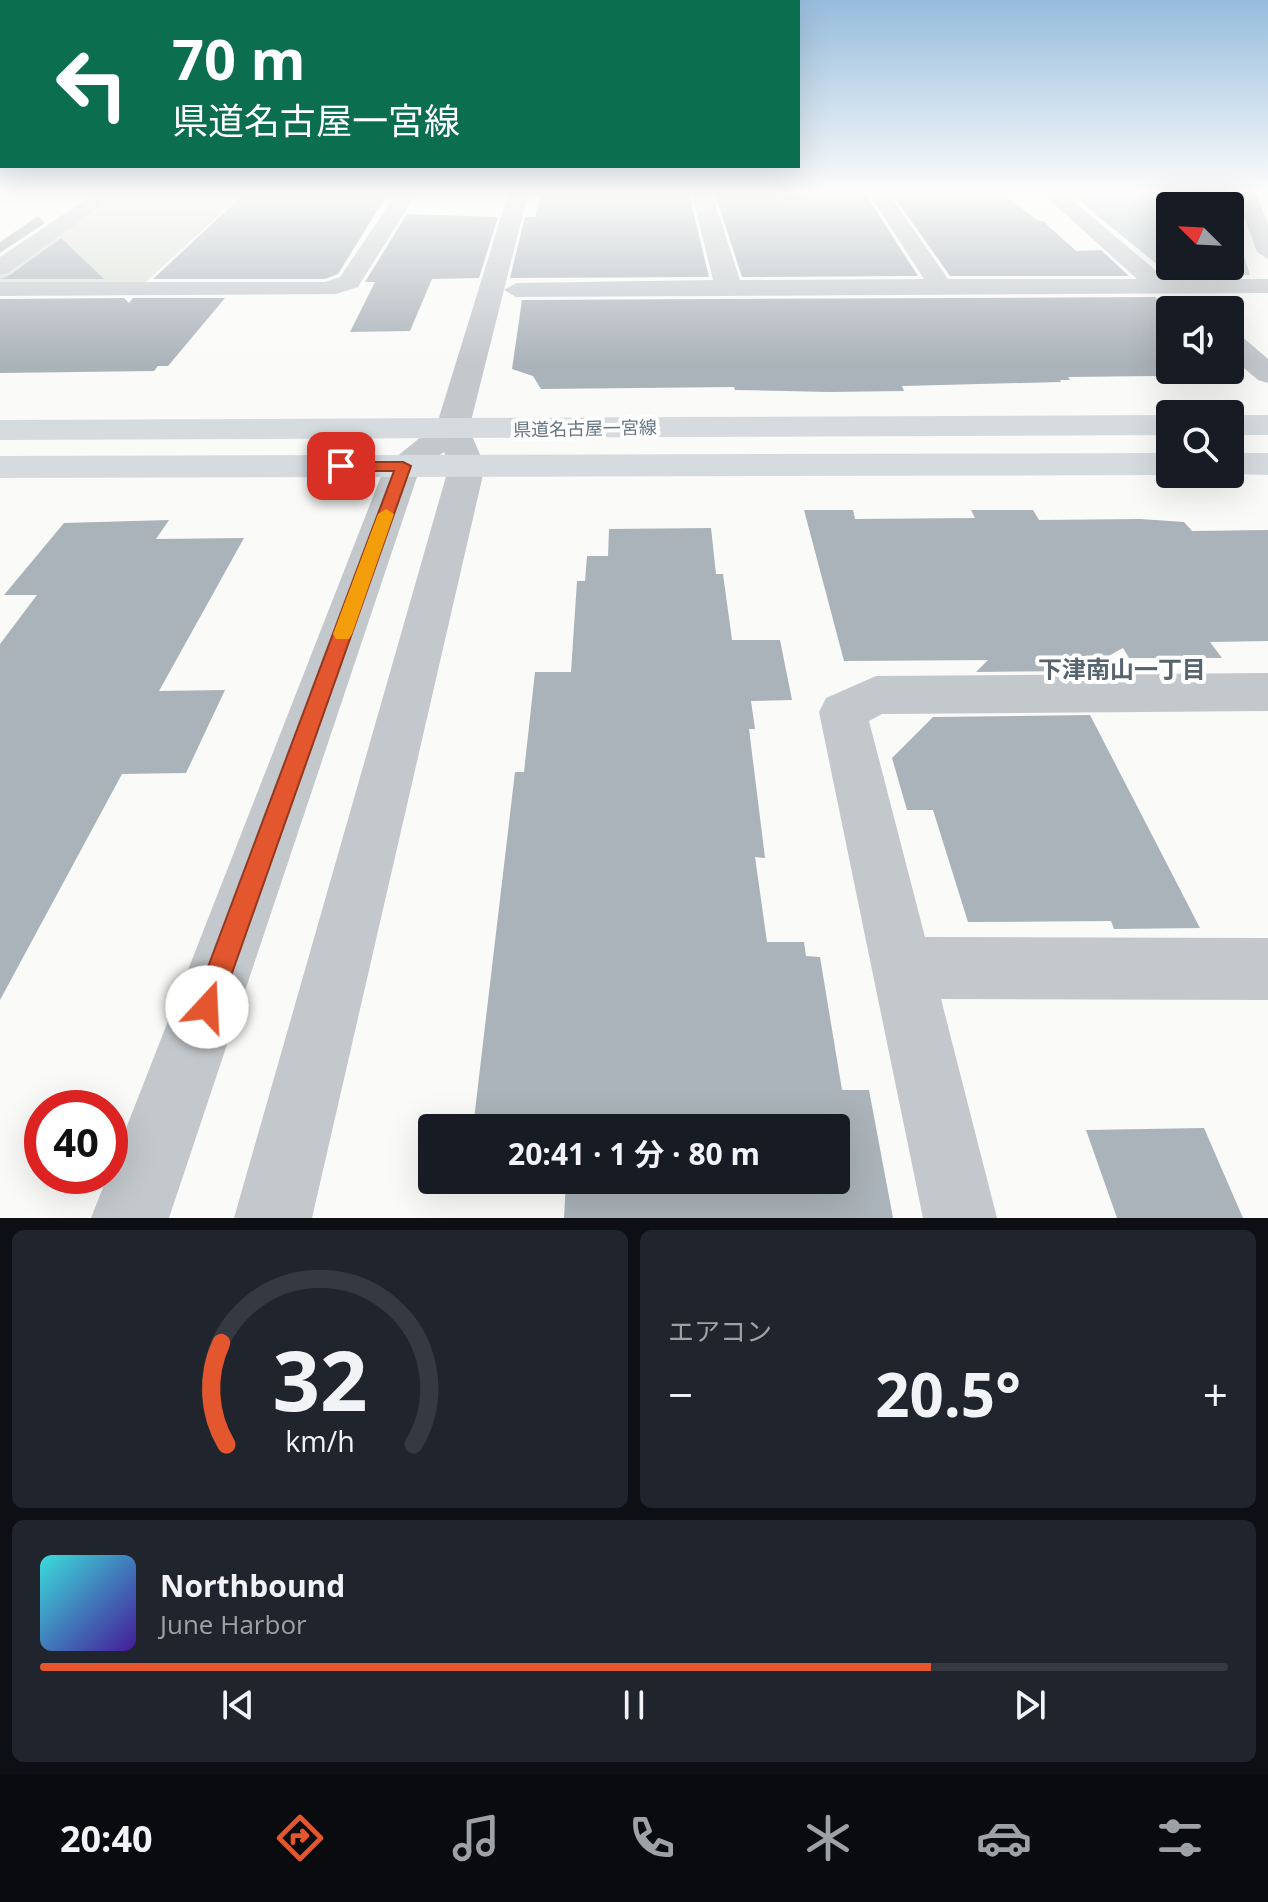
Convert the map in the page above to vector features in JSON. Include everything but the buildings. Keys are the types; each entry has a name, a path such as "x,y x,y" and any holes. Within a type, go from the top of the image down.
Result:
{"main road":[{"name":"県道名古屋一宮線","path":"459,448 1156,425"},
{"path":"1244,425 1268,425"},
{"name":"県道名古屋一宮線","path":"0,430 459,448 1156,464"},
{"path":"1244,464 1268,464"},
{"path":"0,467 403,466"}],"street":[{"path":"0,268 25,251"},
{"path":"0,289 327,289 349,282 369,251"},
{"path":"273,1218 505,251"},
{"path":"717,251 726,283 738,287"},
{"path":"917,251 940,285"},
{"path":"1121,251 1176,296"},
{"path":"516,290 940,285 1268,286"},
{"path":"1244,353 1268,374"},
{"path":"130,1218 403,466 459,448"},
{"path":"960,1218 843,712 876,695 1268,692"},
{"path":"903,968 1268,969"}],"shaded area":[{"path":"32,251 180,251 145,283 0,284 0,273"},
{"path":"1140,251 1156,251 1156,264"},
{"path":"1244,256 1250,275 1244,275"}],"slow traffic":[{"path":"342,634 386,514"}],"district":[{"name":"下津南山一丁目","path":"1122,668"}],"route":[{"path":"207,1007 403,466 341,466"}]}
